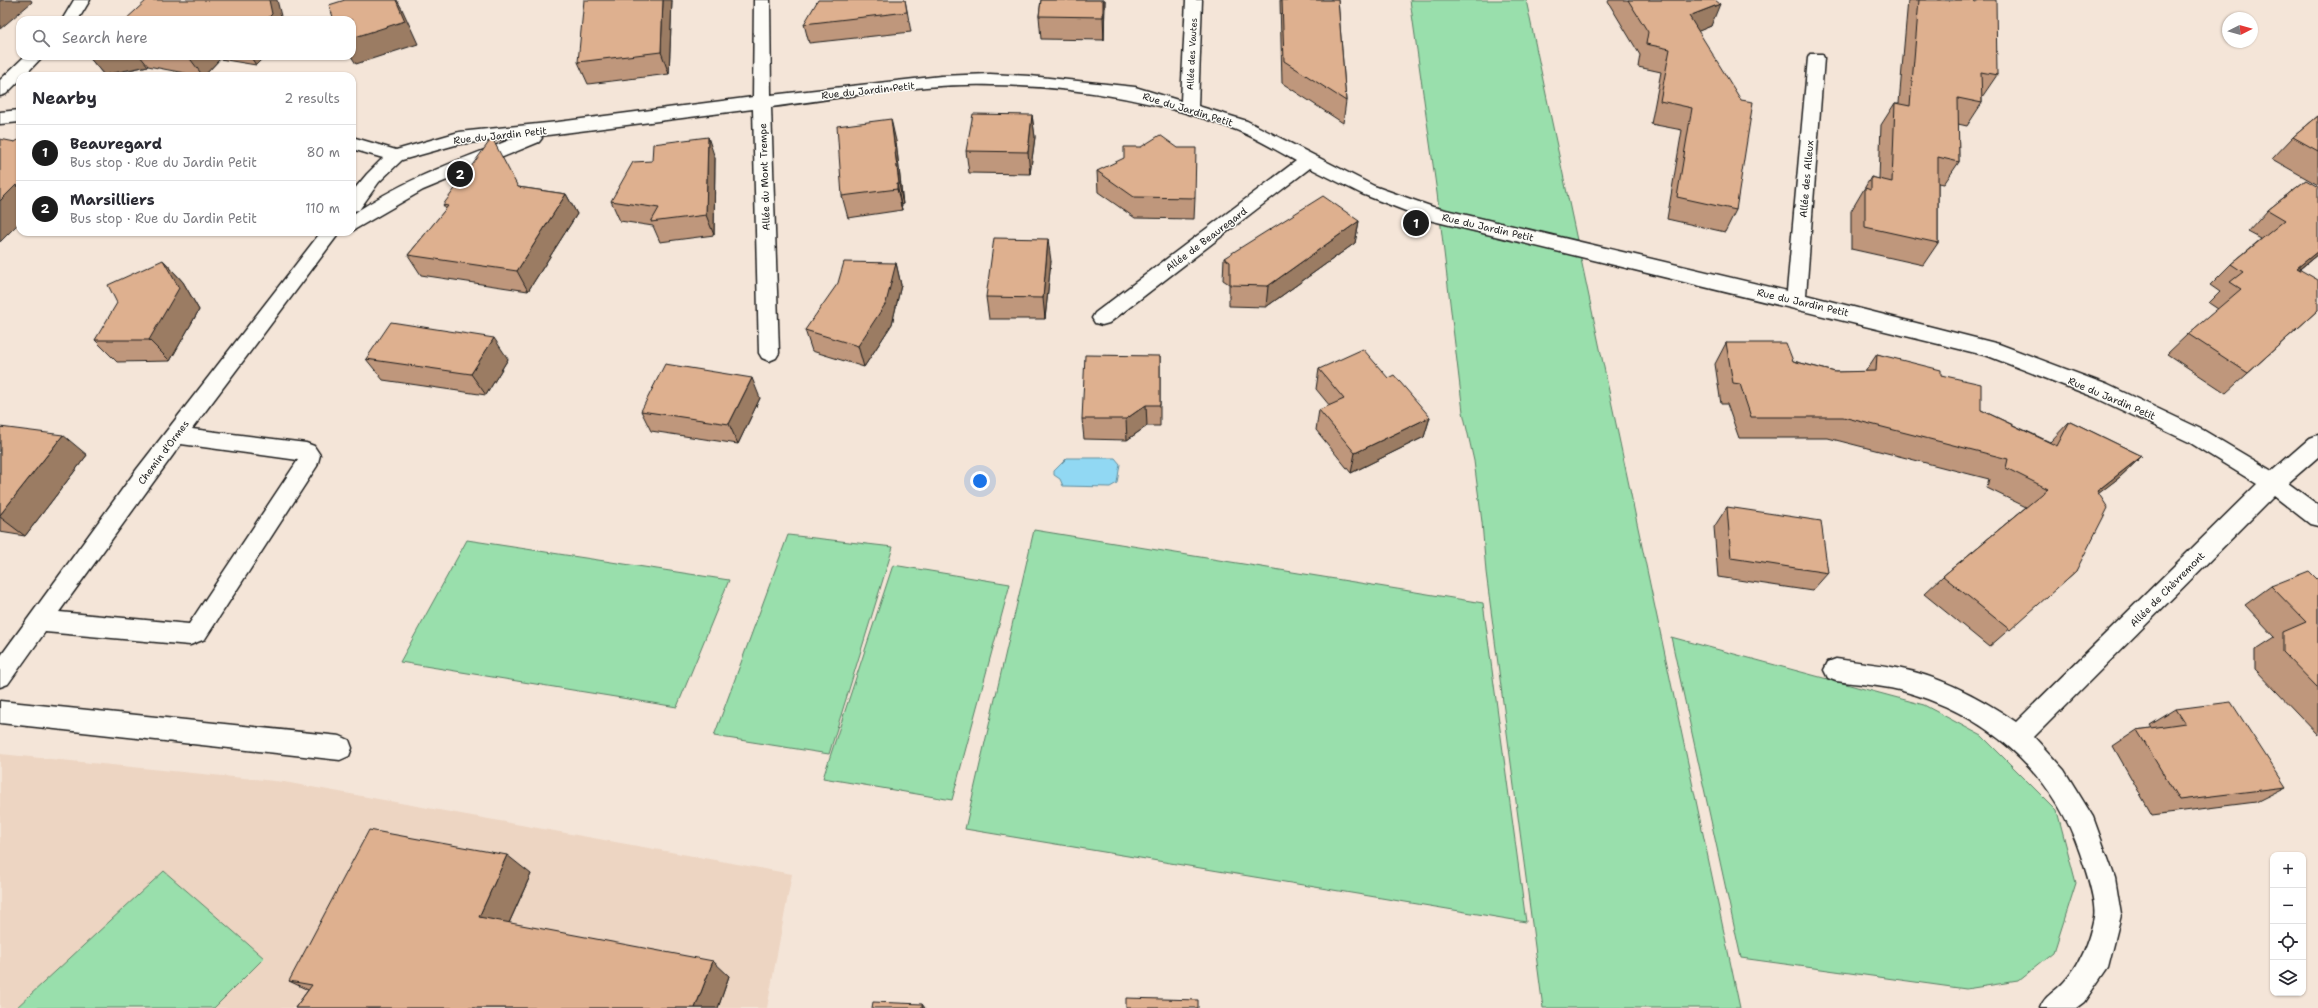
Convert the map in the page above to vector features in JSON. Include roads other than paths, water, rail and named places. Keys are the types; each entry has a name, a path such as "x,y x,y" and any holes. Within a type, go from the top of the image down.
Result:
{"street":[{"path":"72,16 82,0"},
{"name":"Allée du Mont Trempe","path":"762,0 762,102 769,353"},
{"name":"Allée des Vautes","path":"1189,108 1194,0"},
{"name":"Allée des Alleux","path":"1796,300 1816,58"},
{"path":"0,90 8,73 29,60"},
{"name":"Rue du Jardin Petit","path":"396,156 459,138 558,128 941,81 990,79 1080,85 1135,93 1189,108 1241,125 1368,190 1429,213 1796,300 1992,350 2101,391 2196,436 2273,483 2318,518"},
{"path":"0,118 16,116"},
{"name":"Rue du Jardin Petit","path":"356,221 399,194 450,171 558,128"},
{"path":"356,144 396,156 373,178 356,200"},
{"name":"Allée de Beauregard","path":"1102,318 1310,160"},
{"name":"Chemin d'Ormes","path":"0,676 176,435 328,236"},
{"path":"316,252 337,236"},
{"path":"40,621 190,635 197,632 202,627 309,460 309,455 306,452 176,435"},
{"name":"Allée de Chèvremont","path":"2018,737 2273,483 2318,444"},
{"path":"1836,670 1898,679 1942,693 1980,710 2018,737 2055,778 2084,826 2102,878 2108,915 2098,957 2074,992 2054,1008"},
{"path":"0,712 340,748"}],"water":[{"path":"1067,458 1115,458 1120,464 1117,483 1110,487 1063,486 1060,479 1054,475 1054,471"}],"place":[{"name":"Marsilliers","path":"460,174"},
{"name":"Beauregard","path":"1416,223"}]}
